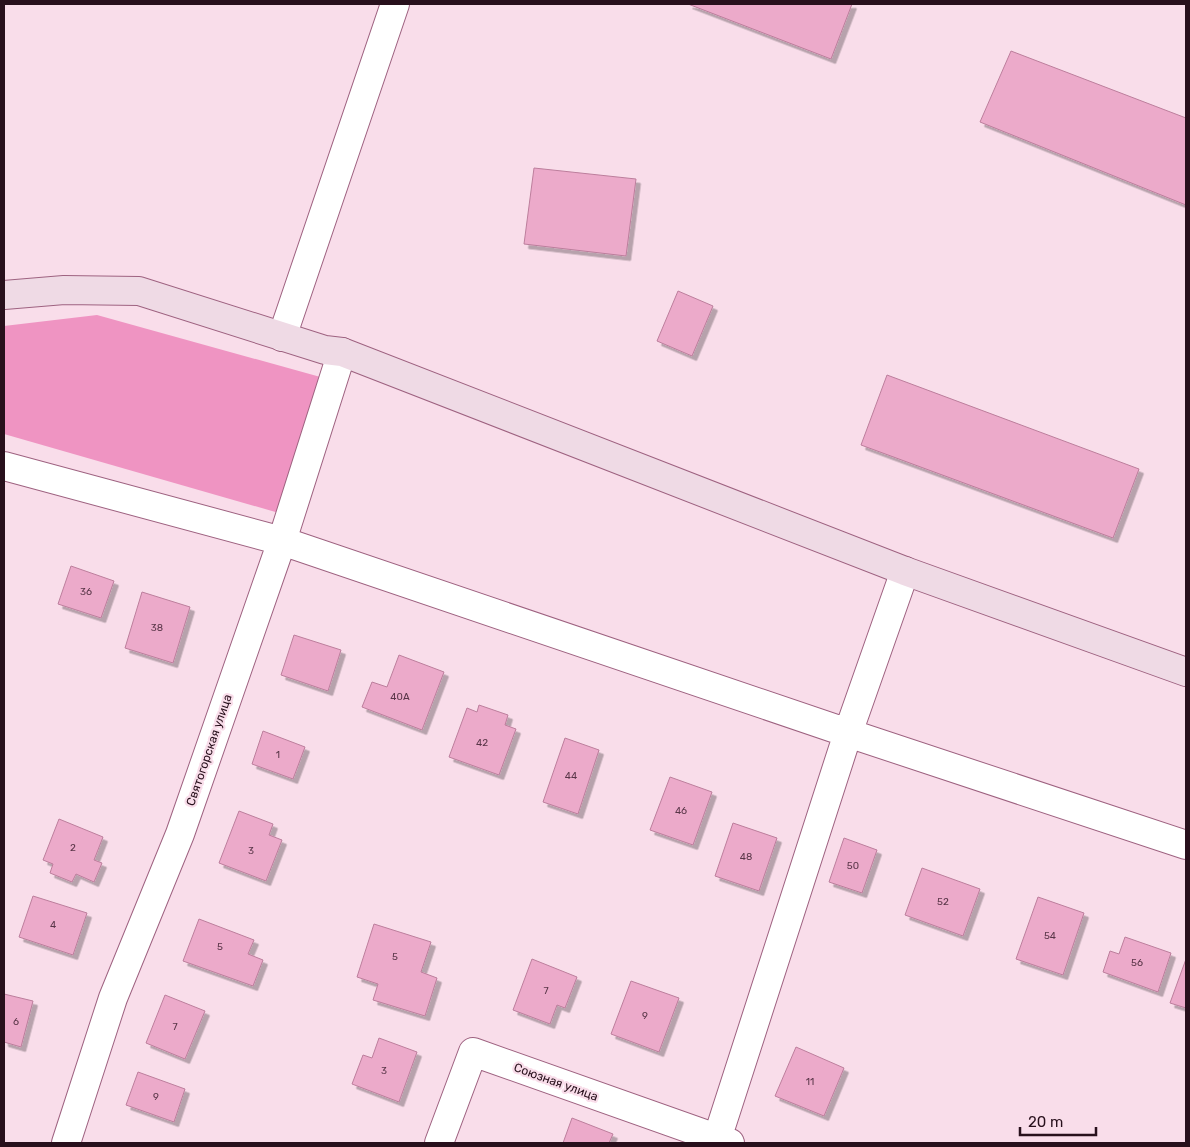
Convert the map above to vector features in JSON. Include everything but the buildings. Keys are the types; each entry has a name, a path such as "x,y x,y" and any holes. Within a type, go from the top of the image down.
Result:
{"main road":[{"path":"4,295 64,290 138,291 325,350 342,352 905,571 1186,672"}],"street":[{"path":"282,337 395,4"},
{"name":"Святогорская улица","path":"66,1143 113,998 180,834 282,541 342,352"},
{"path":"4,466 282,541 848,733 1186,845"},
{"path":"723,1141 848,733 905,571"},
{"name":"Союзная улица","path":"439,1143 473,1052 723,1141"}],"shaded area":[{"path":"97,315 324,378 279,513 4,434 4,326"}]}
